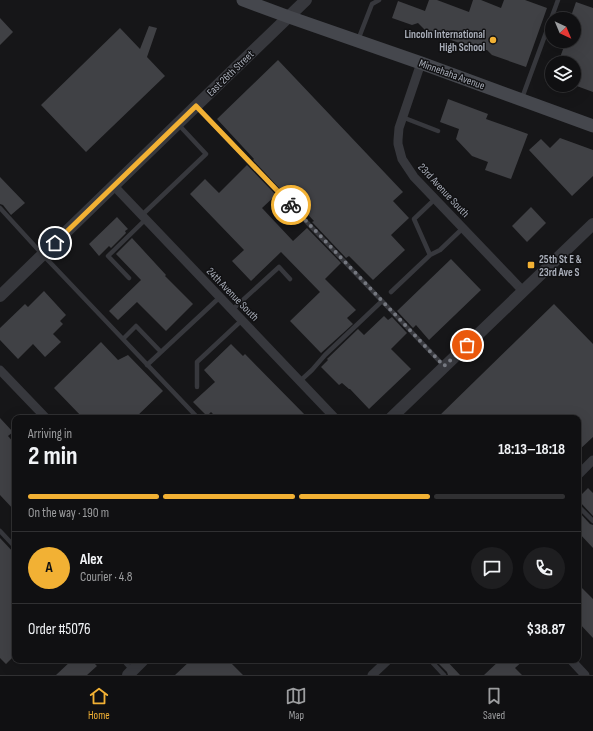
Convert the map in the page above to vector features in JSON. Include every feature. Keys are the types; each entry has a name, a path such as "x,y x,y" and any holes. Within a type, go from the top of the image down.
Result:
{"main road":[{"name":"Minnehaha Avenue","path":"243,0 593,126"}],"street":[{"name":"East 26th Street","path":"0,296 306,0"},
{"name":"23rd Avenue South","path":"421,63 399,128 398,144 402,159 414,177 523,291"},
{"name":"24th Avenue South","path":"114,186 332,415"},
{"path":"394,415 593,224"},
{"path":"0,370 43,415"},
{"path":"581,472 593,460"},
{"path":"130,673 140,663"},
{"path":"372,675 385,663"},
{"path":"574,663 585,675"}],"lane":[{"path":"358,41 372,4 379,0"},
{"path":"522,100 558,0"},
{"path":"196,106 444,366"},
{"path":"402,117 438,131"},
{"path":"129,278 108,256 206,154 178,124"},
{"path":"430,254 414,220 435,199"},
{"path":"0,208 195,415"},
{"path":"391,292 430,254 440,250 463,228"},
{"path":"232,310 280,267 290,280"},
{"path":"147,364 220,297"},
{"path":"300,381 382,302"},
{"path":"197,388 197,362 242,320"},
{"path":"123,339 136,326 161,352"},
{"path":"581,509 593,521"},
{"path":"0,531 12,544"},
{"path":"125,663 130,673"},
{"path":"433,663 444,675"}],"building":[{"name":"Lincoln International High School","path":"429,0 437,0 469,12 473,0 481,0 501,8 504,0 525,0 547,8 526,67 492,55 487,50 479,50 426,31 418,23 412,25 392,18 398,1 425,11"},
{"path":"576,2 593,8 593,92 581,88 581,56 561,56 563,48 581,48 581,12 572,12"},
{"path":"0,18 13,32 0,45"},
{"path":"149,26 157,28 147,57 165,76 86,152 41,105 120,28 140,49"},
{"path":"278,60 403,192 393,201 409,218 391,235 405,250 373,280 349,256 346,258 312,222 314,221 283,188 281,190 217,119"},
{"path":"448,99 488,114 486,119 528,134 511,179 485,170 488,162 472,156 456,139 459,129 440,122"},
{"path":"560,138 593,150 593,176 572,196 529,150 541,139 550,148"},
{"path":"247,165 276,195 262,208 293,241 307,228 341,263 325,279 356,310 347,318 353,324 321,353 290,321 320,292 281,252 251,281 232,261 244,250 190,194 205,179 219,193"},
{"path":"0,177 25,203 11,215 3,205 0,204"},
{"path":"531,207 546,223 527,242 512,226"},
{"path":"117,217 128,229 111,248 109,246 99,256 89,244"},
{"path":"132,238 166,275 165,276 193,304 166,331 137,302 118,320 109,311 141,280 116,254"},
{"path":"451,259 481,290 429,340 416,325 413,328 397,311"},
{"path":"44,291 66,315 60,321 63,324 53,334 61,342 45,357 33,344 18,359 0,340 0,328 25,304 28,307"},
{"path":"554,304 593,344 593,437 581,448 581,415 440,415"},
{"path":"384,316 388,320 392,317 407,333 391,349 411,369 369,409 350,389 342,383 339,385 321,367 328,360 327,359 358,329 364,335"},
{"path":"101,342 118,360 128,355 163,391 138,415 80,415 54,388"},
{"path":"231,344 243,356 245,354 305,415 214,415 211,412 206,415 193,402 215,382 204,370"},
{"path":"0,418 12,431 8,436 12,441 12,508 0,495"},
{"path":"588,488 593,493 593,516 581,503 581,495"},
{"path":"581,514 590,524 593,525 593,548 581,535"},
{"path":"0,538 12,551 12,658 6,664 0,658"},
{"path":"581,587 593,599 593,638 581,625"},
{"path":"69,663 94,663 97,666 87,675 56,675"},
{"path":"188,663 231,663 243,675 175,675"},
{"path":"449,663 460,675 448,675 439,664"},
{"path":"497,663 521,663 515,668 522,675 484,675"}],"way so far":[{"path":"291,205 444,366 467,345"}],"place":[{"name":"Lincoln International High School","path":"493,40"},
{"name":"25th St E & 23rd Ave S","path":"531,265"}],"route":[{"path":"55,243 196,106 291,205"}]}
